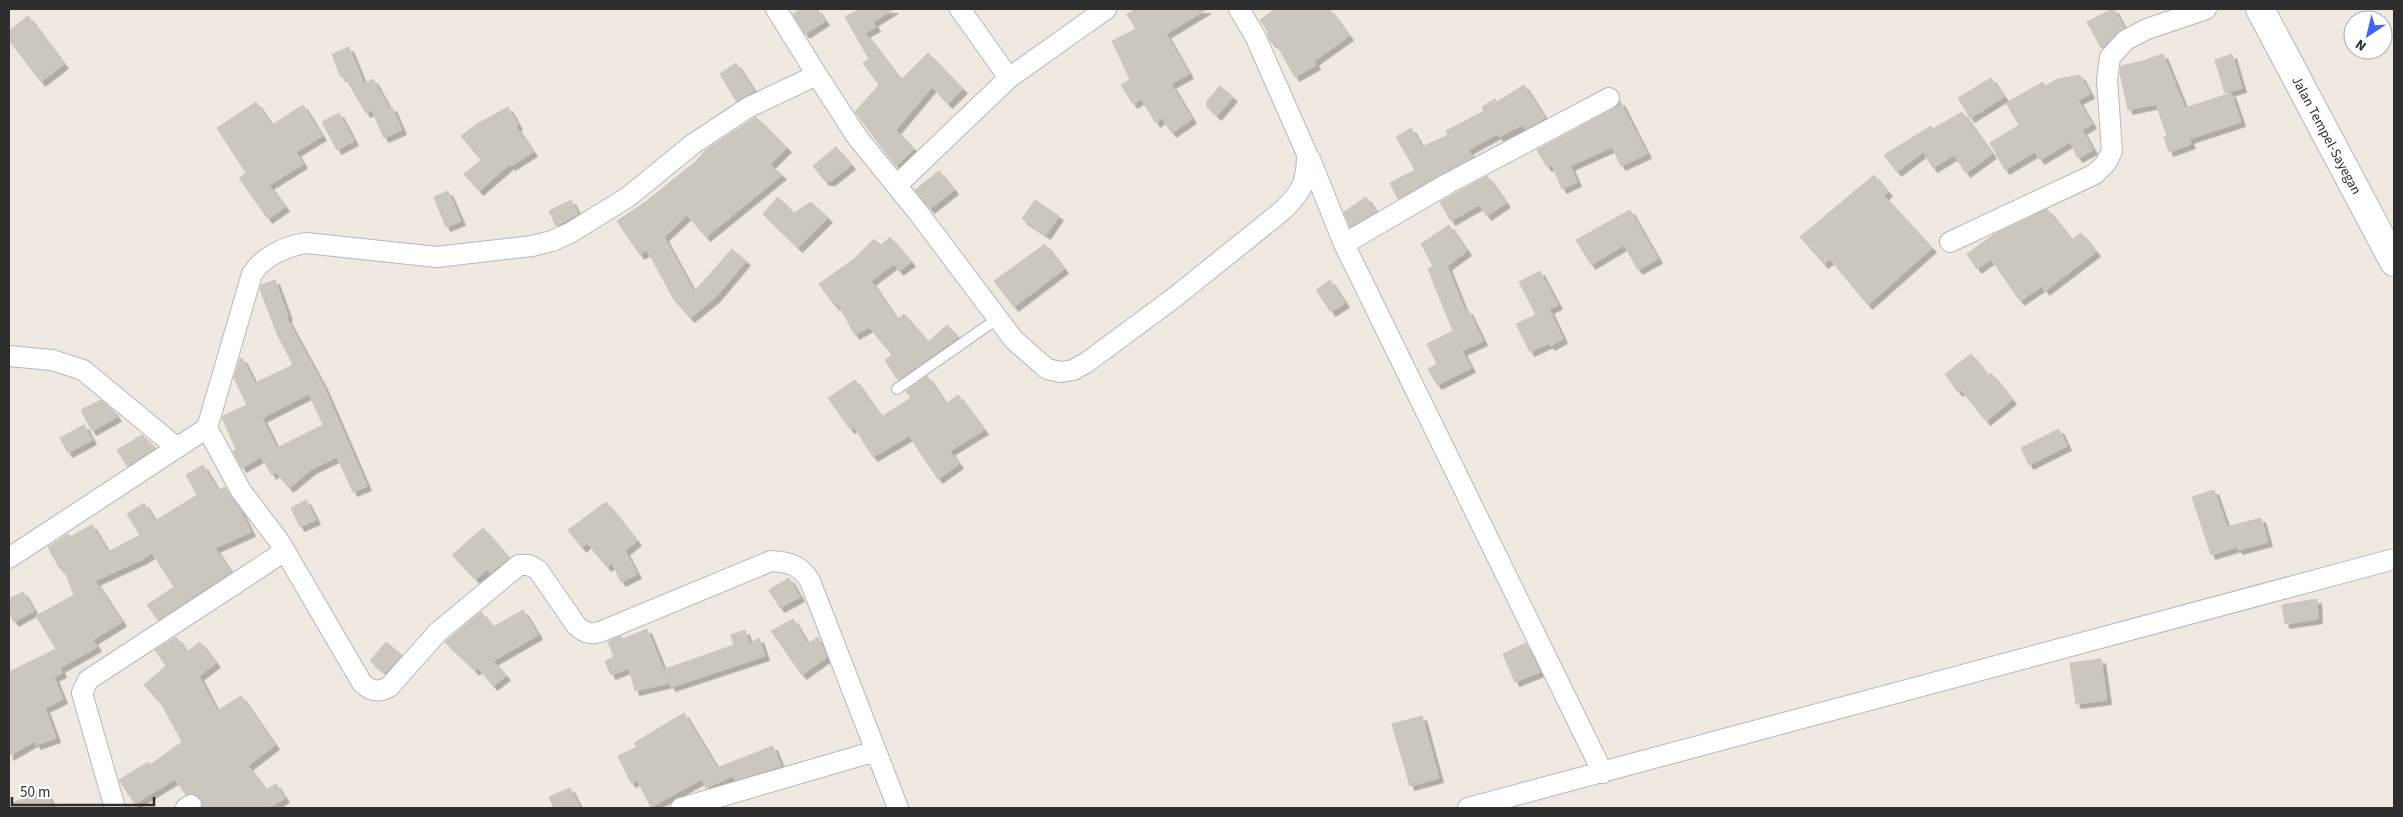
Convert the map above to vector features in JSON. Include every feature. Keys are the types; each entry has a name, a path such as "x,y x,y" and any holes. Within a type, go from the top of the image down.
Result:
{"main road":[{"name":"Jalan Tempel-Sayegan","path":"2260,9 2394,262"}],"street":[{"path":"776,9 857,137 897,185 1014,340 1039,364 1047,369 1061,372 1073,370 1086,363 1175,297 1282,211 1296,198 1303,187 1307,174 1308,154"},
{"path":"960,9 1009,78"},
{"path":"897,185 1009,78 1106,9"},
{"path":"1239,9 1255,36 1308,154 1344,244 1603,773"},
{"path":"1950,242 2095,174 2106,163 2112,151 2106,80 2110,58 2126,40 2147,29 2206,9"},
{"path":"9,558 207,428 252,274 261,263 286,248 306,243 437,257 532,246 552,241 584,226 628,197 693,144 749,107 817,75"},
{"path":"1344,244 1447,184 1609,98"},
{"path":"9,356 52,360 83,370 176,448"},
{"path":"207,428 241,491 285,551 362,683 371,690 378,691 388,687 438,632 519,565 529,565 538,570 576,625 586,632 595,633 771,561 789,562 802,570 810,581 898,808"},
{"path":"116,808 82,692 84,686 88,680 285,551"},
{"path":"1468,808 2394,559"},
{"path":"681,808 876,751"}],"lane":[{"path":"897,389 997,319"}],"building":[{"path":"800,9 817,9 825,21 805,34 793,14"},
{"path":"860,9 894,9 873,22 876,27 865,33 901,80 928,53 963,89 948,104 932,87 896,130 914,149 896,166 855,112 879,85 863,63 869,59 845,17"},
{"path":"1136,9 1207,9 1166,34 1189,74 1171,84 1192,119 1172,133 1162,118 1156,123 1141,99 1133,104 1121,85 1130,79 1112,41 1136,29 1127,14"},
{"path":"1275,9 1329,9 1349,36 1314,61 1316,65 1295,77 1275,42 1273,44 1269,39 1267,30 1260,20"},
{"path":"2114,9 2124,28 2101,48 2087,22"},
{"path":"28,16 64,64 41,82 9,40 9,31"},
{"path":"349,47 364,84 373,79 389,108 392,107 402,130 384,138 372,110 366,113 344,76 341,77 332,54"},
{"path":"2163,54 2185,108 2231,93 2241,122 2189,139 2191,144 2169,152 2164,137 2167,136 2156,104 2128,110 2120,73 2121,66"},
{"path":"2232,54 2242,88 2225,93 2215,60"},
{"path":"736,63 754,91 736,101 720,74"},
{"path":"2080,75 2090,94 2078,100 2092,124 2082,130 2093,150 2078,158 2070,142 2040,160 2035,152 2005,170 1990,143 2019,125 2006,103 2043,82 2045,86 2058,79"},
{"path":"1991,78 2004,97 1970,118 1958,98"},
{"path":"1524,85 1545,118 1525,129 1522,125 1499,137 1497,134 1468,150 1473,157 1398,199 1390,183 1415,170 1396,137 1411,128 1422,147 1448,135 1446,131 1484,111 1482,107 1495,99 1497,102"},
{"path":"1220,86 1233,97 1217,116 1207,107 1207,101"},
{"path":"1620,101 1647,154 1621,166 1612,147 1570,166 1577,182 1562,189 1552,165 1547,167 1537,150 1615,108"},
{"path":"256,102 272,125 303,105 322,136 296,152 303,164 269,185 285,207 268,219 239,178 246,173 217,128"},
{"path":"508,107 518,125 516,127 533,152 511,166 510,164 479,191 464,174 481,160 461,136 477,124"},
{"path":"1962,112 1992,154 1966,173 1954,155 1933,168 1923,152 1897,172 1884,155 1931,126 1933,129"},
{"path":"339,113 354,141 337,150 322,122"},
{"path":"756,117 787,148 770,165 782,175 706,237 687,215 664,237 694,292 732,249 746,261 715,298 690,318 673,298 647,250 640,255 617,221 647,201 695,162 706,150"},
{"path":"836,147 851,165 831,181 825,181 813,166"},
{"path":"939,171 954,190 930,209 915,190"},
{"path":"1874,175 1888,192 1884,196 1932,248 1868,305 1830,259 1824,264 1800,237"},
{"path":"1487,176 1506,203 1487,216 1479,205 1451,221 1440,202"},
{"path":"448,191 461,221 446,227 434,197"},
{"path":"778,197 794,213 811,202 828,218 798,248 763,214"},
{"path":"1366,197 1376,212 1350,227 1344,212"},
{"path":"571,200 578,214 556,226 549,211"},
{"path":"1035,200 1059,216 1046,235 1022,219"},
{"path":"2047,209 2072,240 2081,233 2096,252 2045,291 2042,286 2020,301 1991,259 1977,269 1967,254 1993,235"},
{"path":"1630,210 1658,259 1638,270 1624,245 1591,265 1576,240"},
{"path":"1449,225 1467,251 1447,266 1465,311 1468,310 1483,341 1462,351 1471,368 1437,385 1428,369 1437,364 1427,344 1453,331 1428,269 1433,266 1421,244"},
{"path":"890,237 911,262 899,271 894,264 871,281 897,320 904,314 928,342 947,325 958,337 898,380 885,360 892,355 869,327 855,335 838,304 835,306 819,284 854,259 874,239 881,245"},
{"path":"1045,244 1064,269 1014,307 994,281"},
{"path":"1540,271 1558,305 1549,309 1563,339 1550,346 1549,343 1530,352 1516,324 1536,315 1519,282"},
{"path":"275,280 288,316 286,317 323,385 367,486 353,492 337,457 312,469 289,488 276,472 272,475 261,457 242,468 233,451 236,449 222,418 247,405 234,378 240,359 242,358 255,383 293,365 277,334 260,289 261,285","holes":["309,394 323,425 277,448 262,418"]},
{"path":"1330,280 1345,303 1331,312 1316,290"},
{"path":"1971,354 1988,376 1991,373 2012,400 1986,421 1961,390 1958,392 1945,374"},
{"path":"927,376 946,404 958,395 984,430 950,451 959,464 938,479 909,436 873,457 854,427 850,429 828,398 855,380 881,417 911,398 906,391"},
{"path":"101,400 117,417 92,431 81,410"},
{"path":"84,425 92,440 68,453 60,438"},
{"path":"2059,429 2067,446 2029,465 2021,448"},
{"path":"142,435 155,448 127,466 117,450"},
{"path":"203,465 218,491 225,487 251,532 215,548 231,572 158,620 147,605 174,587 152,553 95,581 122,622 93,640 97,647 60,668 62,673 54,677 63,699 45,708 56,738 36,745 35,741 9,756 9,672 56,649 36,616 74,595 63,567 60,569 48,547 68,534 70,537 92,525 108,552 140,535 127,514 144,503 155,521 197,495 186,475"},
{"path":"2214,490 2227,527 2261,518 2268,542 2238,550 2237,547 2211,555 2192,497"},
{"path":"306,500 316,520 300,527 291,508"},
{"path":"606,502 637,541 625,551 637,574 621,582 612,563 607,567 587,543 582,548 568,530"},
{"path":"483,528 509,558 490,573 487,569 476,580 452,555"},
{"path":"789,578 800,597 780,608 769,590"},
{"path":"23,592 34,611 14,622 9,612 9,599"},
{"path":"2317,599 2318,619 2285,624 2282,605"},
{"path":"523,610 538,635 493,661 506,676 493,686 478,668 475,671 445,642 481,612 493,627"},
{"path":"793,619 808,644 818,637 827,657 802,675 771,631"},
{"path":"647,629 669,683 635,691 629,668 611,675 605,661 614,657 608,642 621,636 623,639"},
{"path":"745,630 749,644 759,638 765,656 671,687 665,669 734,645 731,635"},
{"path":"176,637 187,652 200,642 216,663 199,676 217,711 241,696 275,745 248,766 266,790 276,784 285,798 269,808 202,808 201,799 196,794 186,795 175,779 135,804 119,780 148,762 150,765 182,742 162,705 144,685 166,666 155,650"},
{"path":"386,642 402,655 385,673 370,661"},
{"path":"1526,643 1540,672 1515,682 1503,654"},
{"path":"2101,659 2107,700 2076,704 2070,663"},
{"path":"684,713 717,768 773,746 781,766 735,780 733,776 706,788 702,779 651,807 637,780 631,783 618,756 637,747 634,743"},
{"path":"1422,716 1439,778 1410,786 1392,724"},
{"path":"44,788 54,808 9,808 9,805"},
{"path":"570,788 580,808 554,808 549,797"}]}
